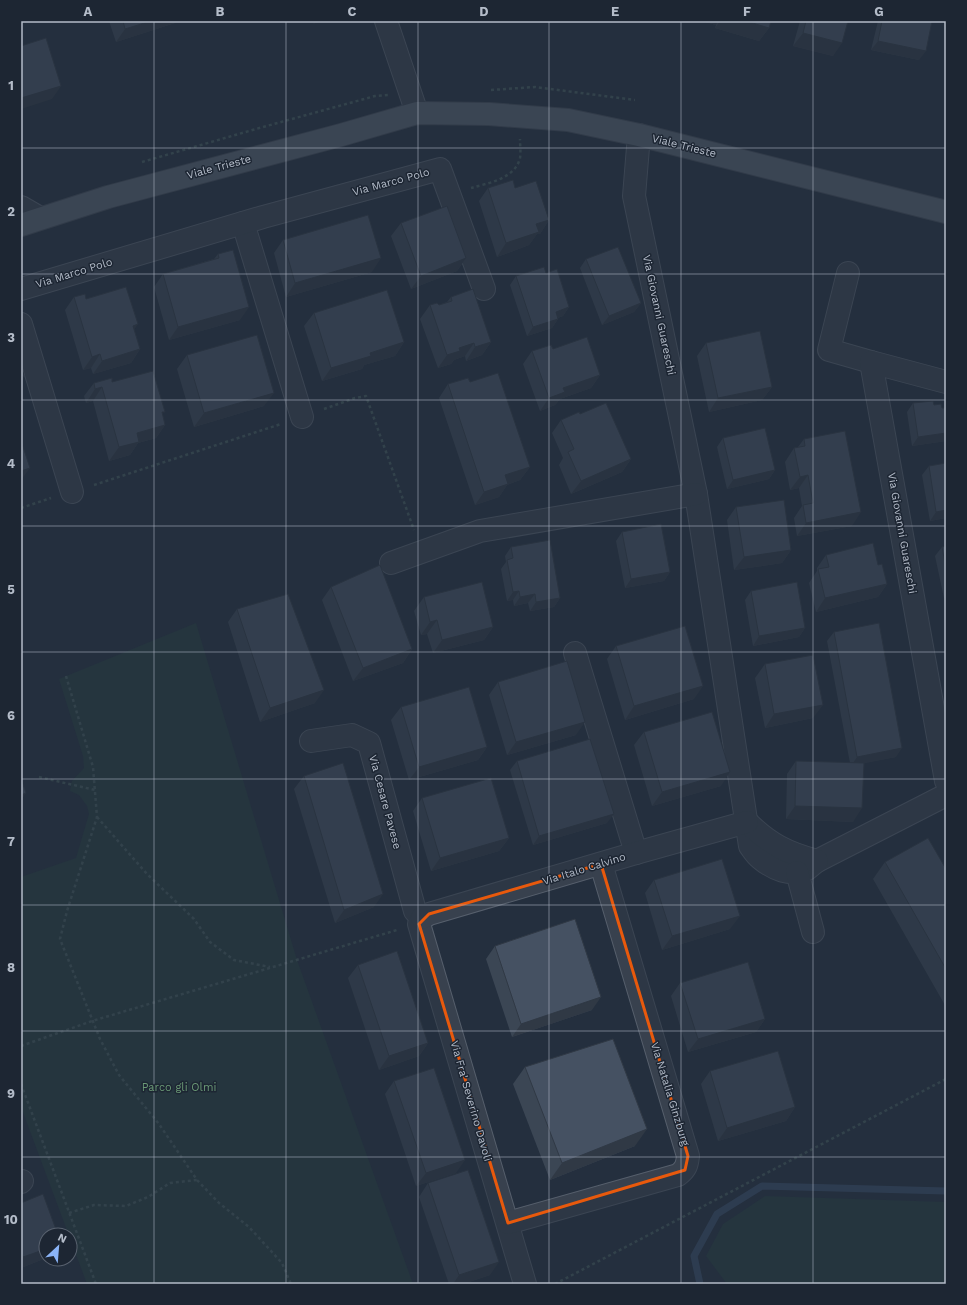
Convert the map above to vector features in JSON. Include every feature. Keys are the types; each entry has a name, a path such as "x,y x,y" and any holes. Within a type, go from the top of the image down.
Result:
{"main road":[{"name":"Viale Trieste","path":"31,222 108,197 341,135 417,113 489,114 568,120 639,135 946,212"}],"street":[{"path":"386,21 417,113"},
{"name":"Via Giovanni Guareschi","path":"639,135 634,196 696,494 750,846 759,858 771,866 786,872 797,872"},
{"name":"Via Marco Polo","path":"21,289 243,223 440,169 484,289"},
{"path":"21,207 31,222"},
{"path":"243,223 302,416"},
{"path":"848,273 829,350 946,382"},
{"path":"21,324 72,492"},
{"name":"Via Giovanni Guareschi","path":"871,362 946,781"},
{"path":"391,563 480,531 696,494"},
{"path":"575,653 636,853"},
{"name":"Via Cesare Pavese","path":"310,741 352,735 369,743 415,911 420,921"},
{"path":"813,932 797,872 946,795"},
{"path":"746,822 762,837 779,848 798,856 817,861"},
{"name":"Via Italo Calvino","path":"420,921 429,914 746,822"},
{"name":"Via Natalia Ginzburg","path":"508,1223 678,1174 685,1170 687,1163 688,1156 601,864"},
{"name":"Via Fra' Severino Davoli","path":"420,921 508,1223 524,1284"}],"path":[{"path":"449,194 490,183 511,174 520,159 520,137"},
{"path":"21,508 355,398 366,396 422,552"},
{"path":"66,676 93,767 97,817 67,911 60,939 92,1021 119,1074 159,1124 197,1180 219,1202 249,1227 282,1263 291,1284"},
{"path":"39,777 95,790"},
{"path":"97,817 147,874 194,919 210,942 234,960 270,967"},
{"path":"21,1046 92,1021 420,921"},
{"path":"556,1284 946,1079"},
{"path":"21,1084 96,1284"},
{"path":"69,1212 94,1205 126,1206 148,1197 170,1183 197,1180"}],"highlighted area":[{"path":"601,864 688,1156 685,1170 508,1223 419,924 429,914"}],"green space":[{"name":"Parco gli Olmi","path":"196,623 297,960 413,1284 87,1284 78,1260 78,1227 66,1227 21,1107 21,877 76,858 89,814 87,806 79,795 70,791 72,781 84,768 83,756 59,679"},
{"path":"765,1196 946,1202 946,1281 942,1284 727,1284 706,1256 723,1224"}],"building":[{"path":"123,21 151,21 125,29"},
{"path":"746,21 771,21 769,28"},
{"path":"806,21 848,21 842,43 803,33"},
{"path":"882,21 932,21 926,51 878,41"},
{"path":"46,38 61,86 21,98 21,46"},
{"path":"513,180 515,188 536,181 549,220 536,224 539,232 506,243 488,188"},
{"path":"447,206 466,258 421,276 401,223"},
{"path":"368,215 381,258 295,283 283,240"},
{"path":"618,247 641,303 609,316 586,259"},
{"path":"233,250 249,307 178,327 163,274 219,258 218,254"},
{"path":"544,267 546,273 557,269 569,307 556,312 558,319 533,327 516,276"},
{"path":"126,287 138,324 133,326 140,349 102,361 100,354 92,357 74,297 85,294 86,299"},
{"path":"473,289 491,342 475,347 474,343 459,348 460,351 447,355 430,305 437,303 439,305 452,301 451,297"},
{"path":"387,290 404,342 370,353 371,356 331,368 314,313"},
{"path":"760,331 772,387 718,398 706,343"},
{"path":"257,335 274,393 204,413 187,355"},
{"path":"587,337 600,375 563,388 565,392 549,398 532,351 551,345 553,349"},
{"path":"21,365 24,376 21,377"},
{"path":"153,371 165,412 162,412 165,425 137,433 139,442 119,447 102,387 95,389 94,383 112,378 112,382"},
{"path":"498,373 530,467 505,475 508,484 484,492 448,384 468,378 470,382"},
{"path":"933,401 934,405 941,404 942,408 946,408 946,433 918,437 913,403"},
{"path":"606,403 631,459 581,481 568,452 574,449 561,420"},
{"path":"765,428 775,470 733,480 723,438"},
{"path":"845,431 861,512 806,523 803,505 813,503 808,475 800,477 794,448 805,446 804,439"},
{"path":"21,441 30,468 21,471"},
{"path":"946,463 946,510 936,512 929,466"},
{"path":"784,500 791,550 744,557 736,507"},
{"path":"661,524 670,572 631,579 622,532"},
{"path":"550,540 560,598 536,602 535,594 520,597 519,591 513,592 507,560 513,558 511,547"},
{"path":"873,543 878,565 882,564 887,584 825,598 818,569 829,567 826,555"},
{"path":"946,546 946,569 942,547"},
{"path":"380,565 412,649 363,668 331,587"},
{"path":"482,582 493,627 442,640 437,620 430,622 424,597"},
{"path":"797,582 805,628 759,636 751,591"},
{"path":"288,594 324,690 270,708 237,609"},
{"path":"879,623 902,748 857,757 834,632"},
{"path":"685,626 703,686 634,706 616,646"},
{"path":"813,655 823,705 774,714 765,664"},
{"path":"567,661 585,722 516,742 498,682"},
{"path":"469,687 487,747 419,767 401,707"},
{"path":"712,712 730,772 662,792 644,732"},
{"path":"590,739 614,814 539,836 517,761"},
{"path":"796,761 864,763 862,808 795,806"},
{"path":"343,763 383,894 344,910 304,776"},
{"path":"491,778 509,838 440,858 422,798"},
{"path":"21,779 26,793 21,795"},
{"path":"928,838 946,869 946,969 885,862"},
{"path":"722,859 740,916 672,936 654,880"},
{"path":"575,919 601,997 521,1024 495,946"},
{"path":"397,951 428,1043 389,1056 358,965"},
{"path":"748,962 765,1019 698,1039 680,983"},
{"path":"613,1039 647,1129 562,1163 525,1067"},
{"path":"778,1051 795,1107 727,1128 710,1071"},
{"path":"434,1068 465,1160 426,1173 394,1081"},
{"path":"468,1170 499,1262 459,1275 428,1183"},
{"path":"43,1194 55,1227 38,1227 38,1252 23,1257 21,1252 21,1203"}],"waterway":[{"path":"700,1284 694,1256 717,1214 762,1186 946,1191"}]}
